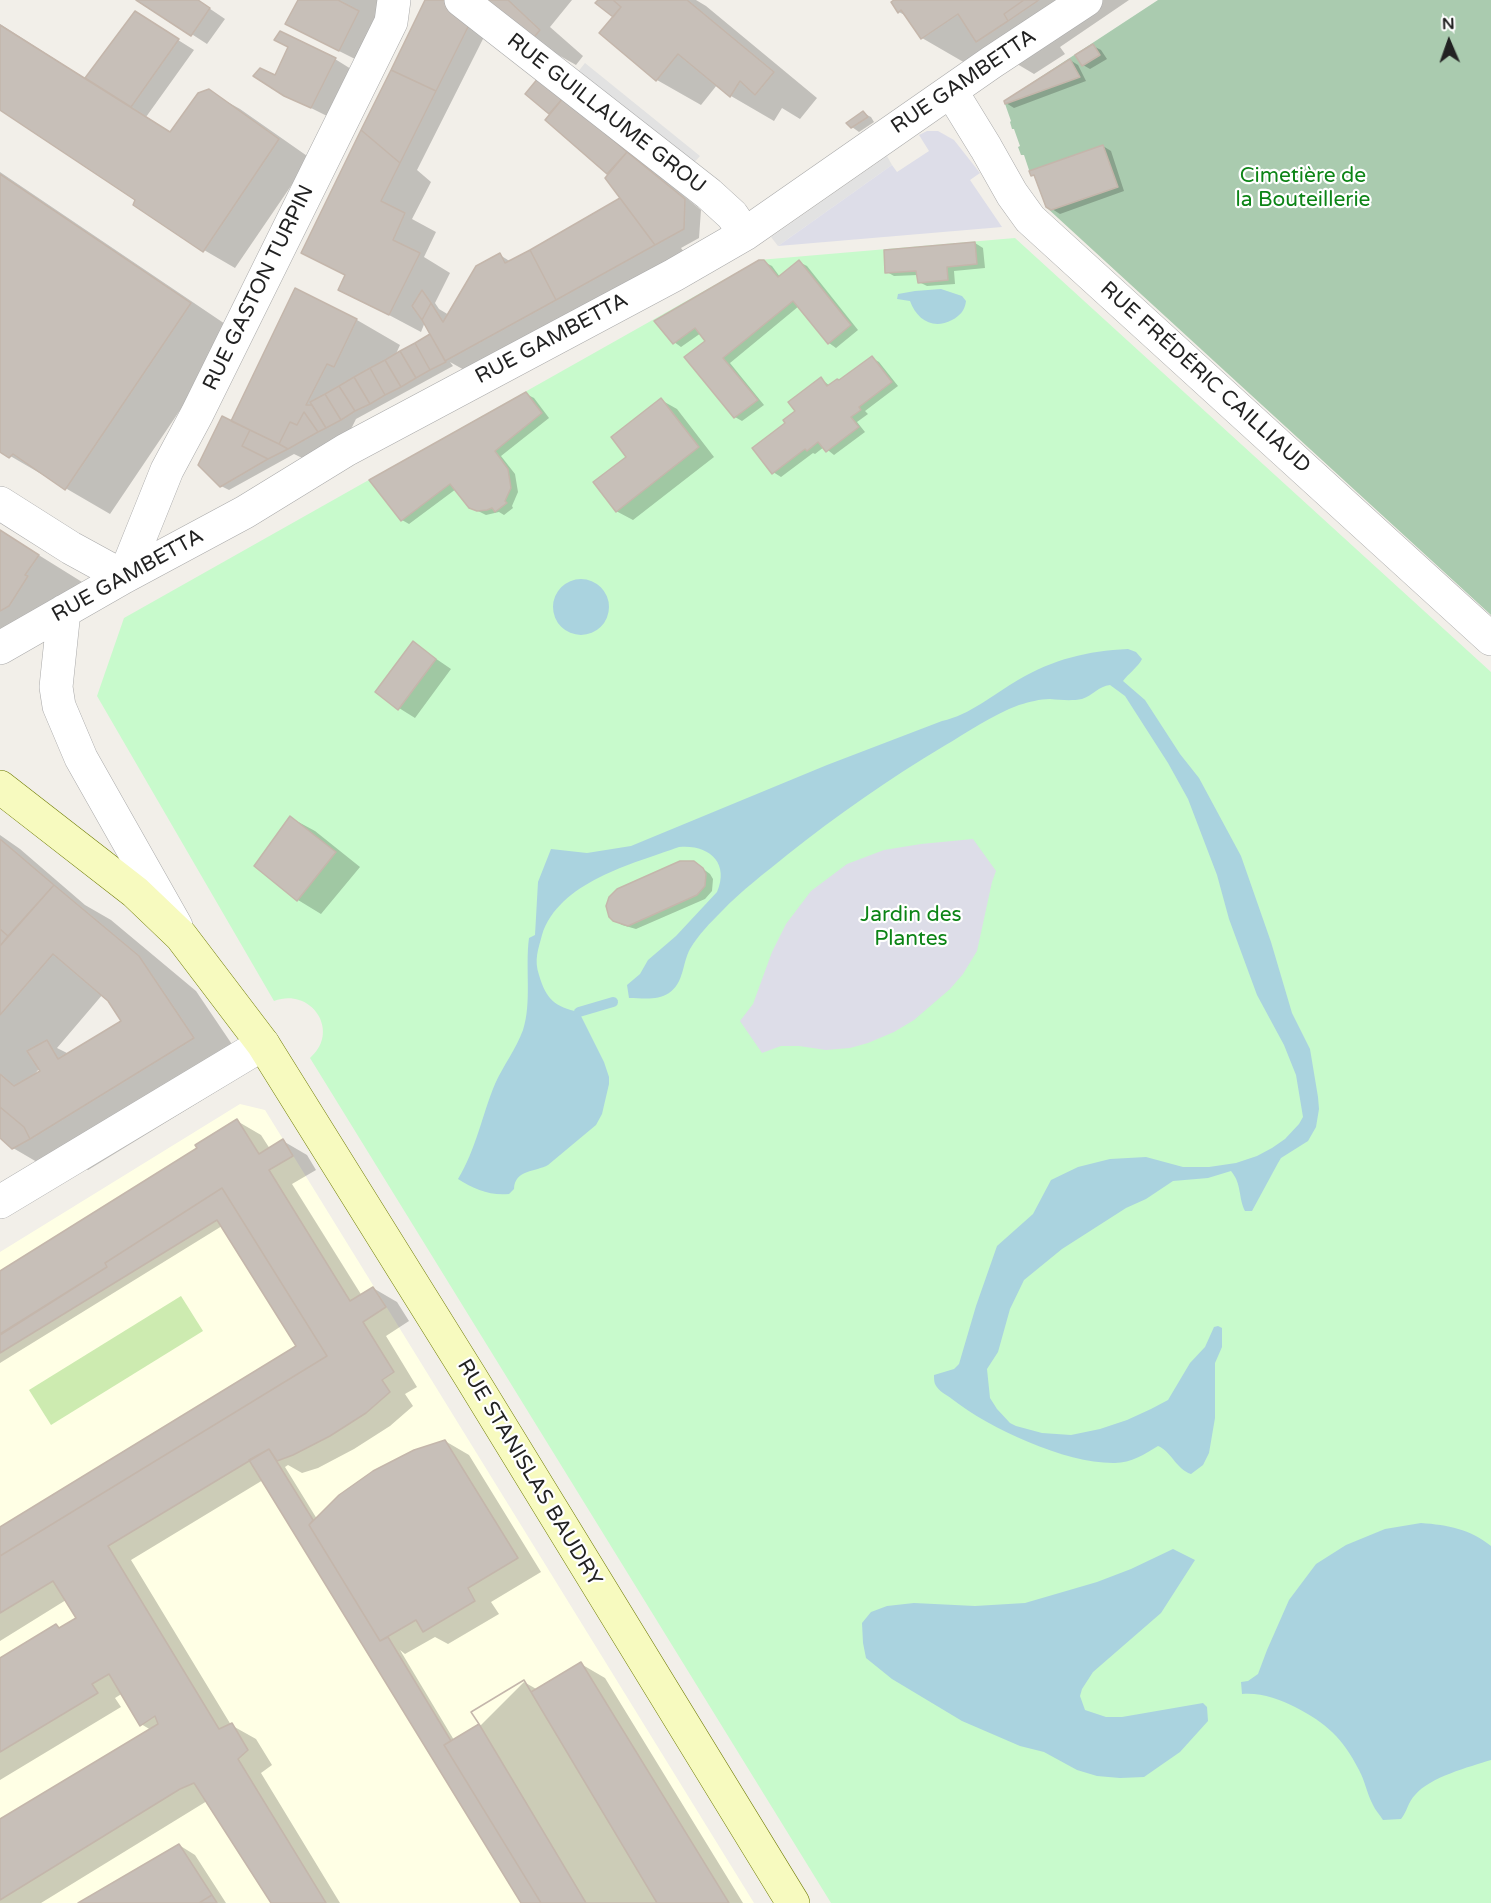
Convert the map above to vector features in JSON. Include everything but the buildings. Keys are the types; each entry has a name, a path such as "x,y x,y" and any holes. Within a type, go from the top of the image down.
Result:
{"main road":[{"name":"RUE STANISLAS BAUDRY","path":"0,787 135,892 181,936 263,1044 470,1376 793,1903"}],"street":[{"name":"RUE GASTON TURPIN","path":"124,577 167,470 198,414 391,22 394,0"},
{"name":"RUE GUILLAUME GROU","path":"462,0 709,194 732,215 745,234"},
{"name":"RUE GAMBETTA","path":"0,648 124,577 245,512 346,450 674,275 745,234 1086,0"},
{"name":"RUE FRÉDÉRIC CAILLIAUD","path":"951,92 986,147 1012,194 1030,219 1491,639"},
{"path":"0,503 71,548 124,577"},
{"path":"64,611 56,687 59,706 81,758 181,936"},
{"path":"0,1202 263,1044"}],"shaded area":[{"path":"585,63 700,156 691,166 577,73"},
{"path":"927,131 938,131 954,140 980,173 970,180 1002,227 778,246 892,165 897,172 929,151 919,135"},
{"path":"887,156 892,165 778,246 771,237"},
{"path":"973,839 996,871 977,951 963,974 950,989 914,1020 868,1043 850,1048 826,1050 781,1046 762,1053 740,1021 753,1004 772,952 786,924 811,891 847,864 884,850"},
{"path":"240,1104 265,1110 754,1903 0,1903 0,1252"}],"green space":[{"name":"Cimetière de la Bouteillerie","path":"1158,0 1491,0 1491,615 1046,207 1034,175 1031,176 1024,155 1021,155 1004,101"},
{"name":"Jardin des Plantes","path":"1015,238 1491,672 1491,1903 831,1903 310,1058 319,1048 323,1036 318,1014 300,1000 288,998 274,1001 97,696 124,618 759,260"},
{"path":"181,1296 203,1331 51,1425 29,1390"}],"water":[{"path":"941,289 962,296 966,301 960,315 945,323 926,321 913,308 910,301 897,299 898,294"},
{"path":"575,579 587,579 597,583 605,591 609,607 605,623 597,631 587,635 575,635 565,631 557,623 553,613 553,601 557,591 565,583"},
{"path":"1128,649 1136,652 1142,659 1123,681 1145,700 1180,754 1199,778 1241,856 1271,942 1292,1013 1310,1049 1319,1109 1316,1127 1308,1141 1281,1158 1252,1211 1245,1211 1237,1181 1231,1171 1208,1178 1173,1181 1062,1249 1024,1280 1010,1309 998,1352 987,1369 990,1398 1010,1423 1042,1433 1071,1435 1127,1420 1168,1400 1190,1363 1205,1347 1214,1327 1218,1326 1222,1328 1222,1347 1215,1363 1215,1418 1209,1453 1203,1465 1191,1474 1186,1472 1163,1448 1158,1446 1143,1455 1121,1463 1096,1462 1052,1451 987,1422 941,1391 934,1381 934,1375 954,1369 959,1364 997,1246 1033,1214 1051,1180 1078,1167 1110,1159 1146,1157 1183,1167 1209,1167 1236,1163 1272,1148 1285,1139 1303,1117 1296,1075 1284,1045 1257,995 1229,919 1217,875 1188,799 1125,696 1110,685 1082,699 1042,700 1009,709 903,771 864,798 787,855 730,903 693,944 677,984 664,996 629,998 627,985 640,974 648,960 676,936 717,892 721,872 714,857 699,849 679,847 619,868 580,888 564,901 551,917 542,935 537,965 548,996 558,1004 579,1012 604,1062 609,1084 602,1114 596,1125 548,1165 522,1174 509,1194 482,1191 458,1179 474,1144 495,1084 523,1030 528,997 529,938 535,935 538,882 551,849 587,853 631,846 827,765 962,714 982,704 1018,680 1058,661 1085,654"},
{"path":"1421,1523 1458,1529 1491,1546 1491,1760 1450,1773 1430,1783 1413,1798 1401,1819 1383,1820 1374,1807 1353,1759 1333,1732 1316,1719 1283,1701 1262,1695 1242,1694 1241,1682 1248,1681 1258,1674 1289,1600 1316,1564 1346,1545 1385,1529"},
{"path":"1173,1549 1195,1560 1161,1613 1093,1672 1080,1696 1085,1710 1106,1717 1122,1717 1203,1703 1207,1707 1208,1721 1180,1752 1144,1777 1097,1776 1077,1770 1044,1752 1020,1746 962,1721 892,1679 866,1658 862,1623 871,1612 887,1606 914,1603 975,1606 1025,1603 1097,1582"}],"waterway":[{"path":"579,1012 613,1002"}]}
